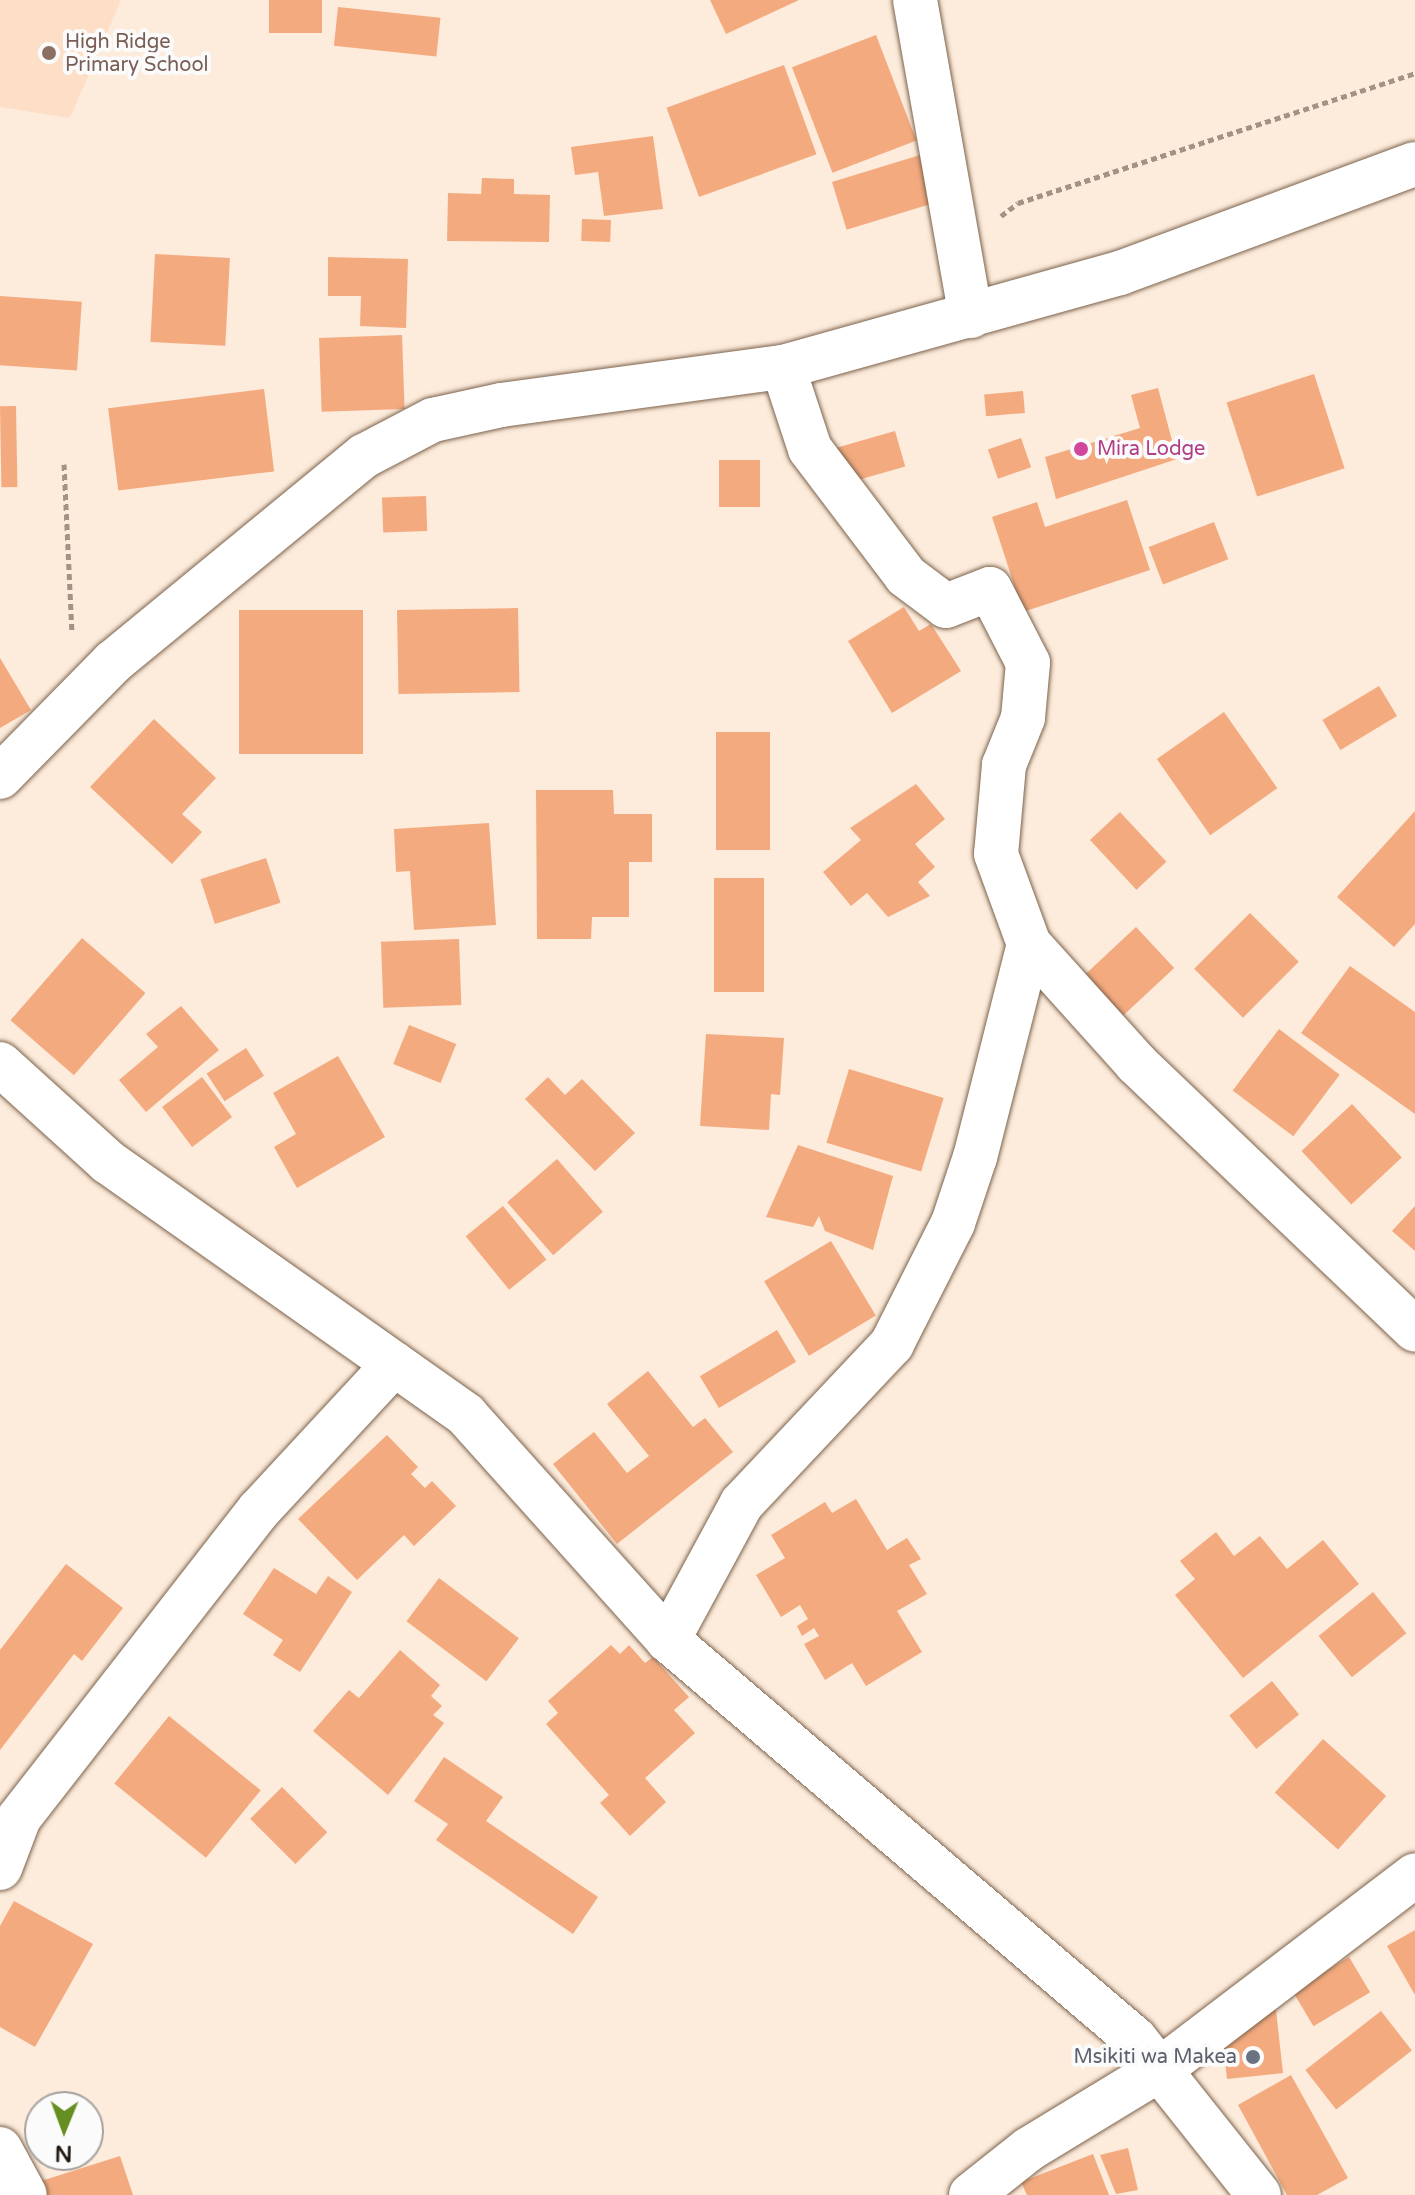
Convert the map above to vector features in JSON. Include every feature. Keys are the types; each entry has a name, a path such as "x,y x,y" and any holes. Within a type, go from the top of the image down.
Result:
{"street":[{"path":"915,0 971,316"},
{"path":"0,777 75,698 297,507 404,432 501,405 783,367 1120,273 1415,164"},
{"path":"783,367 810,449 906,576 946,606 990,589 1009,613 1028,663 1023,718 1004,765 996,854 1029,944 1136,1063 1415,1330"},
{"path":"668,1640 742,1503 892,1344 918,1297 975,1157 1029,944"},
{"path":"0,1064 108,1162 466,1415 668,1640 1162,2068 1259,2195"},
{"path":"0,1868 19,1818 231,1546 394,1364"},
{"path":"971,2195 1029,2149 1162,2068 1415,1875"},
{"path":"0,2149 25,2195"}],"path":[{"path":"995,220 1018,203 1415,73"},
{"path":"64,464 75,698"}],"shaded area":[{"name":"High Ridge Primary School","path":"0,0 121,0 70,118 0,107"}],"building":[{"path":"269,0 322,0 322,33 269,33"},
{"path":"710,0 799,0 726,34"},
{"path":"338,7 440,18 436,57 334,46"},
{"path":"876,35 916,140 832,173 792,67"},
{"path":"784,65 816,154 699,197 667,108"},
{"path":"653,136 663,209 604,216 598,172 575,175 571,147"},
{"path":"920,155 935,203 847,230 832,182"},
{"path":"482,178 514,179 514,194 550,195 549,242 447,241 448,193 481,194"},
{"path":"582,219 611,220 610,242 581,241"},
{"path":"155,254 230,258 225,346 150,342"},
{"path":"328,257 408,259 406,328 360,326 361,296 328,296"},
{"path":"0,296 82,302 77,371 0,365"},
{"path":"402,335 405,409 322,412 319,338"},
{"path":"1314,374 1345,468 1257,497 1227,402"},
{"path":"1158,388 1177,459 1056,499 1045,457 1140,428 1131,395"},
{"path":"264,389 274,471 118,491 108,408"},
{"path":"1023,391 1025,413 986,416 984,394"},
{"path":"0,406 16,406 17,487 1,487"},
{"path":"895,431 905,467 840,485 830,450"},
{"path":"1021,438 1031,467 998,479 988,449"},
{"path":"719,460 760,460 760,507 719,507"},
{"path":"426,496 427,531 383,533 382,498"},
{"path":"1127,500 1150,570 1023,612 992,517 1037,502 1045,527"},
{"path":"1214,522 1228,559 1163,584 1149,547"},
{"path":"904,607 919,631 931,624 961,671 892,713 848,641"},
{"path":"518,608 519,692 398,694 397,610"},
{"path":"239,610 363,610 363,754 239,754"},
{"path":"0,658 31,710 0,728"},
{"path":"1379,686 1397,716 1340,750 1322,720"},
{"path":"1224,712 1277,788 1210,835 1157,759"},
{"path":"154,719 216,778 182,814 202,832 172,864 90,787"},
{"path":"716,732 770,732 770,850 716,850"},
{"path":"916,784 945,819 915,844 935,867 918,882 930,896 888,917 867,893 851,906 823,872 861,840 850,828"},
{"path":"536,790 613,790 614,814 652,814 652,862 629,862 629,917 592,917 591,939 537,939"},
{"path":"1415,811 1415,924 1394,947 1337,897"},
{"path":"1120,812 1166,862 1136,890 1090,840"},
{"path":"489,823 496,925 414,930 410,871 396,872 394,829"},
{"path":"266,858 281,903 215,924 200,879"},
{"path":"714,878 764,878 764,992 714,992"},
{"path":"1250,913 1299,962 1243,1018 1194,969"},
{"path":"1136,927 1174,968 1120,1018 1082,977"},
{"path":"82,938 145,993 74,1075 10,1020"},
{"path":"459,939 461,1005 383,1008 381,942"},
{"path":"1350,966 1415,1012 1415,1114 1301,1033"},
{"path":"181,1006 219,1050 146,1112 119,1080 158,1047 146,1034"},
{"path":"409,1025 456,1044 441,1083 393,1064"},
{"path":"1279,1029 1340,1075 1293,1136 1233,1090"},
{"path":"706,1034 784,1038 780,1095 771,1094 769,1130 700,1126"},
{"path":"246,1048 264,1076 225,1101 207,1074"},
{"path":"338,1056 385,1137 297,1188 274,1147 296,1134 273,1093"},
{"path":"849,1069 944,1098 921,1172 826,1143"},
{"path":"202,1077 232,1117 192,1147 162,1107"},
{"path":"548,1077 565,1095 582,1079 635,1133 595,1171 525,1099"},
{"path":"1352,1104 1402,1157 1351,1204 1302,1151"},
{"path":"798,1145 893,1176 873,1250 825,1231 819,1216 813,1227 766,1217"},
{"path":"557,1159 603,1212 553,1255 507,1202"},
{"path":"503,1206 546,1260 509,1290 466,1236"},
{"path":"1415,1206 1415,1251 1392,1231"},
{"path":"831,1241 876,1316 809,1356 764,1281"},
{"path":"777,1330 796,1362 719,1408 700,1376"},
{"path":"648,1371 693,1427 705,1418 733,1452 617,1544 553,1464 594,1432 627,1473 649,1456 607,1404"},
{"path":"387,1435 418,1467 411,1474 425,1488 432,1481 456,1506 414,1546 404,1535 357,1580 298,1519"},
{"path":"856,1499 887,1550 907,1538 921,1559 909,1565 927,1594 897,1611 922,1652 866,1686 852,1663 825,1680 804,1644 819,1636 814,1628 802,1636 797,1626 808,1619 800,1605 781,1617 756,1575 785,1558 771,1535 825,1502 832,1513"},
{"path":"1216,1532 1234,1556 1260,1536 1287,1569 1323,1540 1359,1584 1243,1678 1175,1595 1195,1579 1180,1561"},
{"path":"66,1564 123,1608 82,1661 74,1654 0,1750 0,1650"},
{"path":"274,1568 316,1594 328,1576 352,1592 300,1672 273,1655 283,1640 243,1614"},
{"path":"439,1578 519,1638 486,1681 407,1621"},
{"path":"1373,1592 1406,1633 1352,1677 1319,1636"},
{"path":"611,1645 620,1654 629,1645 645,1663 653,1657 689,1697 674,1710 695,1733 645,1778 666,1802 630,1836 600,1803 609,1795 546,1724 558,1713 548,1701"},
{"path":"400,1650 440,1685 431,1696 442,1706 433,1715 444,1723 388,1795 313,1731 349,1690 359,1698"},
{"path":"1272,1681 1299,1714 1256,1749 1229,1716"},
{"path":"169,1716 261,1790 206,1858 114,1784"},
{"path":"1323,1739 1386,1796 1338,1849 1275,1793"},
{"path":"444,1757 503,1797 486,1821 598,1897 573,1934 436,1840 448,1824 414,1801"},
{"path":"282,1787 327,1832 295,1864 250,1819"},
{"path":"14,1901 93,1944 35,2047 0,2027 0,1926"},
{"path":"1415,1930 1415,1995 1387,1946"},
{"path":"1349,1957 1370,1992 1314,2026 1292,1991"},
{"name":"Msikiti wa Makea","path":"1276,2010 1283,2073 1227,2079 1223,2041 1248,2014"},
{"path":"1381,2011 1412,2050 1336,2110 1305,2070"},
{"path":"1291,2075 1348,2178 1317,2195 1287,2195 1238,2105"},
{"path":"1128,2148 1138,2190 1116,2194 1100,2155"},
{"path":"1093,2154 1109,2195 1027,2195 1021,2182"},
{"path":"120,2156 133,2195 42,2195 38,2182 73,2171 104,2171 104,2161"}],"place":[{"name":"High Ridge Primary School","path":"49,53"},
{"name":"Mira Lodge","path":"1081,449"},
{"name":"Msikiti wa Makea","path":"1253,2057"}]}
